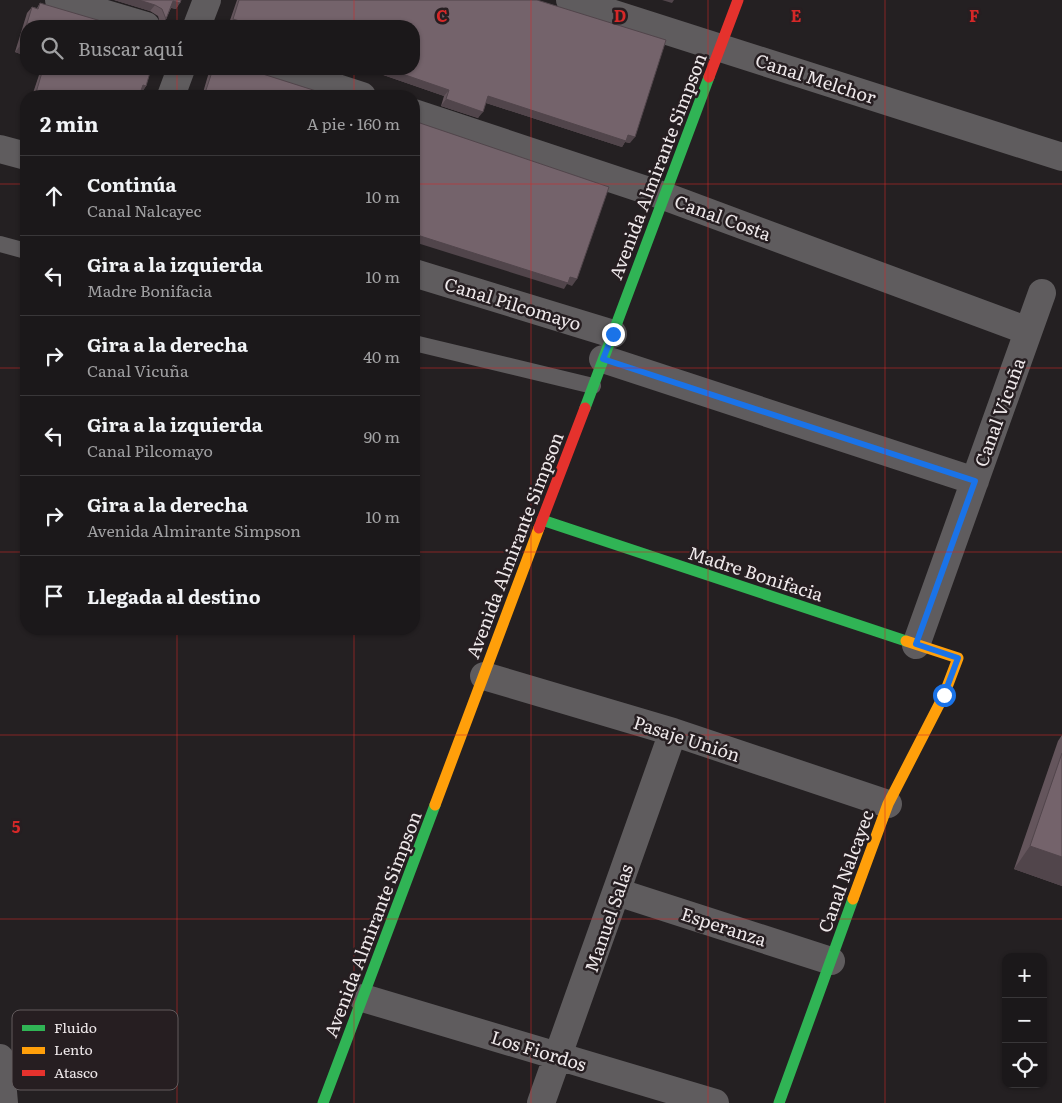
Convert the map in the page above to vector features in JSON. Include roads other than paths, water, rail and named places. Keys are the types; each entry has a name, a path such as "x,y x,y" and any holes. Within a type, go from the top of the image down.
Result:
{"street":[{"path":"59,0 126,20"},
{"path":"199,20 207,0"},
{"name":"Canal Melchor","path":"570,0 1062,157"},
{"name":"Avenida Almirante Simpson","path":"323,1103 738,0"},
{"path":"173,90 179,75"},
{"path":"297,75 343,90"},
{"name":"Canal Costa","path":"420,115 664,196 1028,331"},
{"path":"0,149 20,154"},
{"name":"Canal Pilcomayo","path":"420,275 613,334"},
{"name":"Canal Vicuña","path":"916,644 1042,293"},
{"path":"603,359 975,481"},
{"name":"Madre Bonifacia","path":"542,520 958,658"},
{"name":"Canal Nalcayec","path":"779,1103 888,804 944,695 958,658"},
{"name":"Pasaje Unión","path":"484,676 673,732 888,804"},
{"name":"Manuel Salas","path":"541,1103 673,732"},
{"name":"Esperanza","path":"617,892 830,961"},
{"name":"Los Fiordos","path":"363,998 714,1103"},
{"path":"0,1058 4,1103"}],"lane":[{"path":"0,244 20,249"},
{"path":"420,344 593,386"}]}
